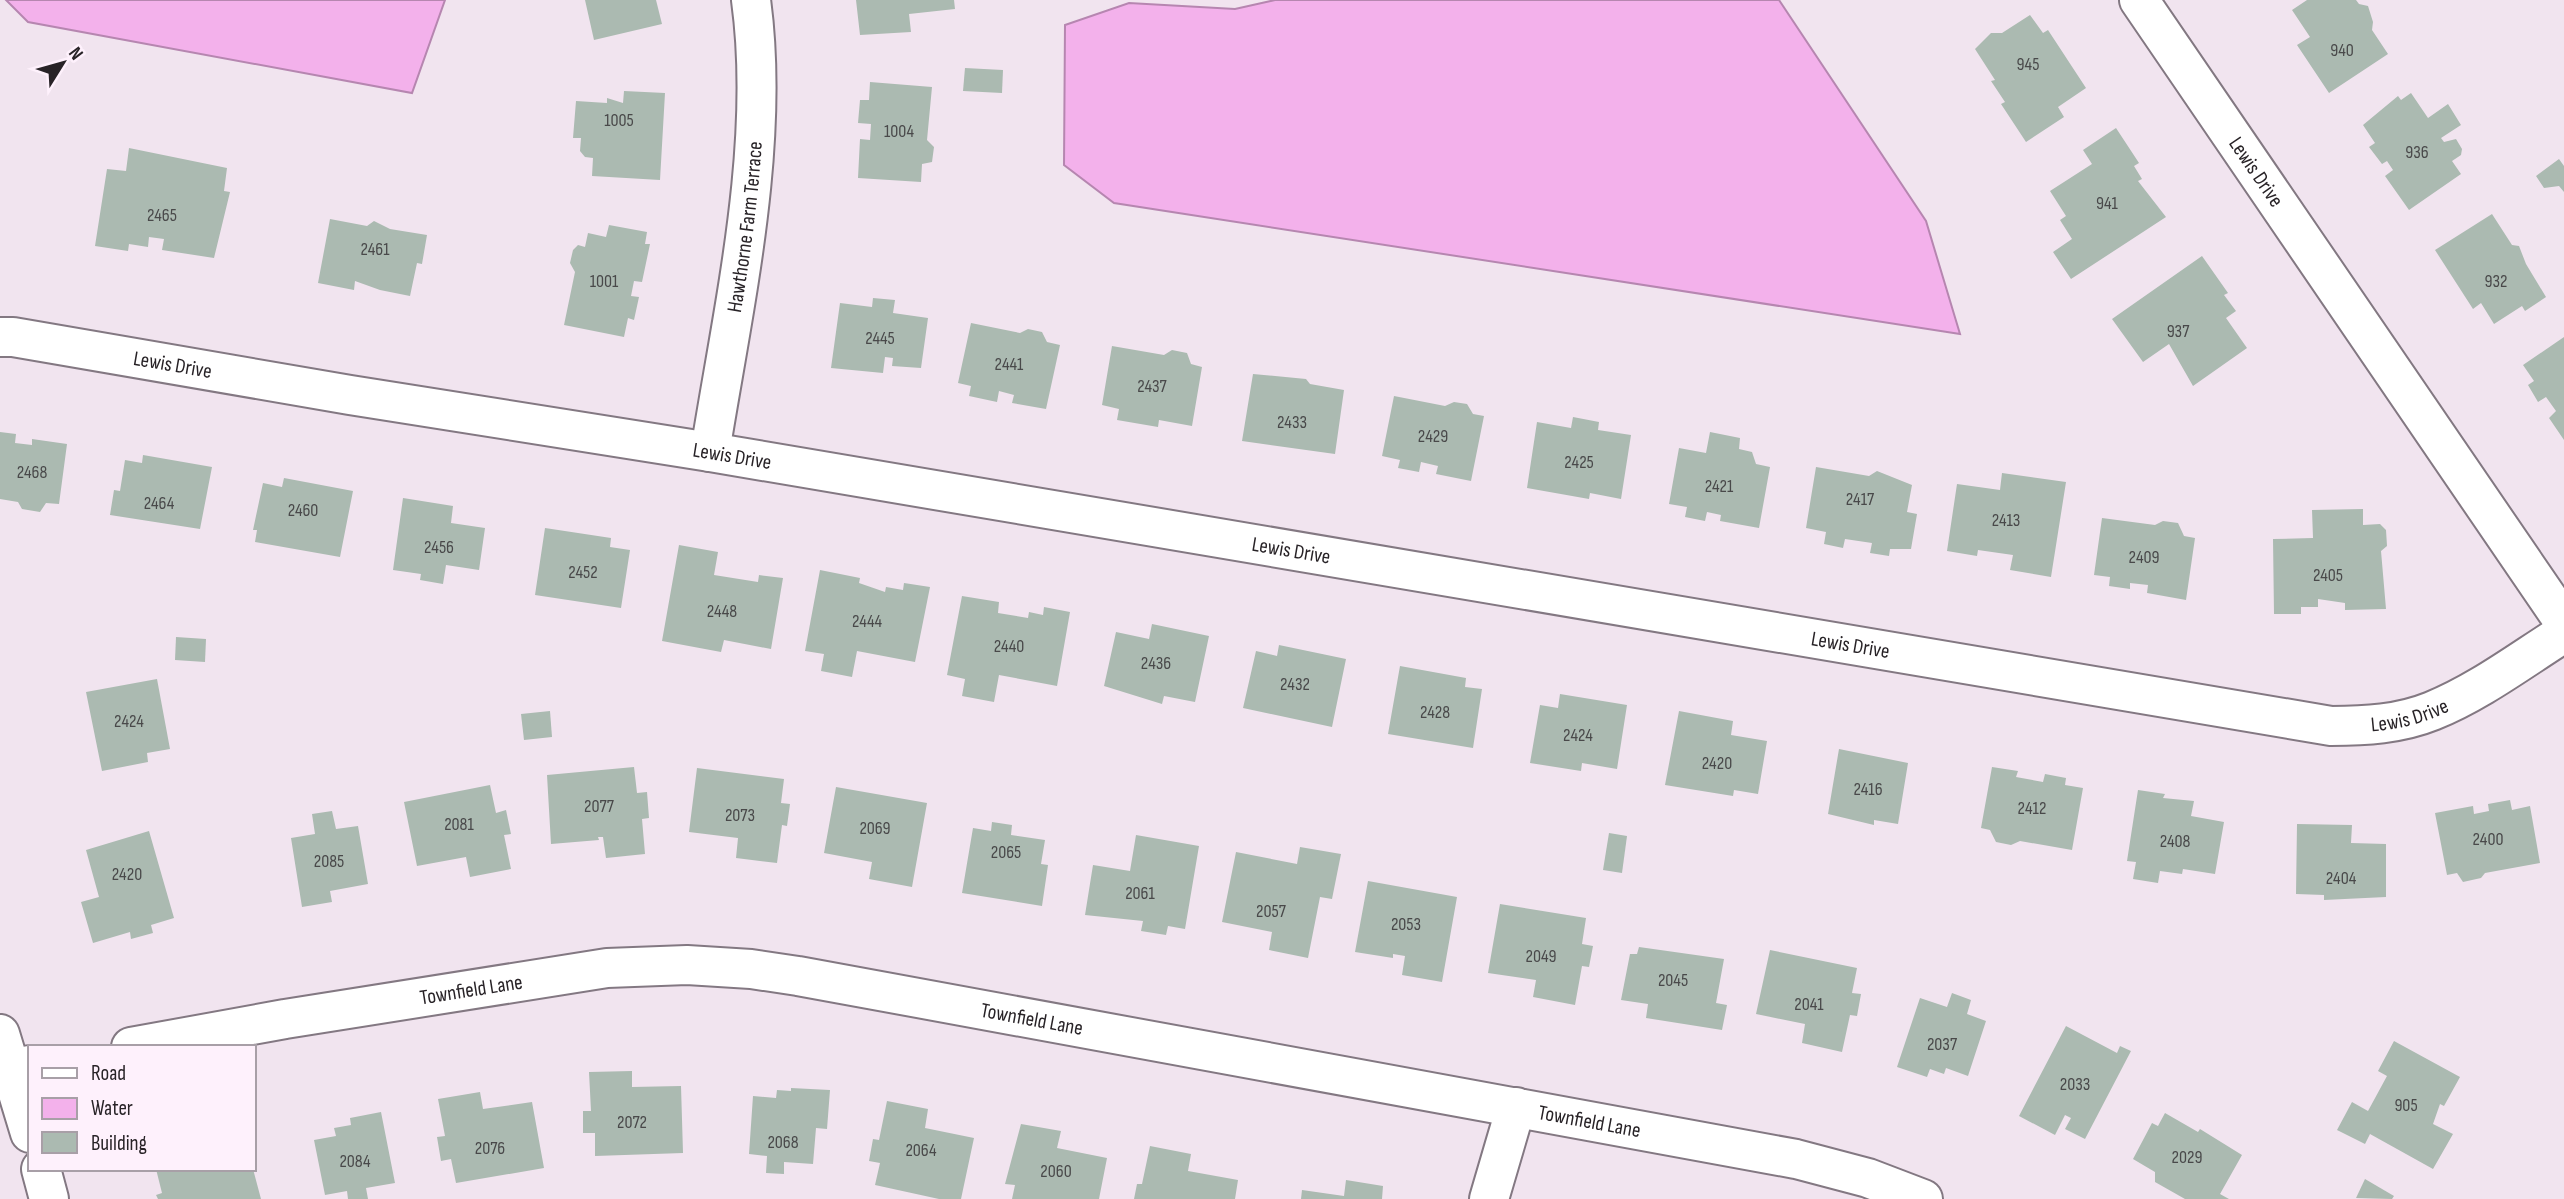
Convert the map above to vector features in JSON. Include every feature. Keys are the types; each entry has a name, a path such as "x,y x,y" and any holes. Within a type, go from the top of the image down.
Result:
{"street":[{"name":"Hawthorne Farm Terrace","path":"710,452 750,196 756,105 751,0"},
{"name":"Lewis Drive","path":"2139,0 2564,622"},
{"name":"Lewis Drive","path":"0,337 710,452 2330,726 2376,725 2430,712 2456,700 2564,634"},
{"name":"Townfield Lane","path":"142,1045 285,1018 607,968 687,965 751,969 1796,1159 1868,1178 1923,1199"},
{"path":"10,1060 28,1126"},
{"path":"1489,1199 1516,1107"},
{"path":"42,1171 49,1199"}],"water":[{"path":"6,0 445,0 412,93 28,22"},
{"path":"1275,0 1779,0 1926,221 1960,334 1114,203 1064,165 1065,25 1129,3 1235,9"}],"building":[{"path":"585,0 656,0 662,24 594,40"},
{"path":"856,0 954,0 955,9 909,14 911,32 860,35"},
{"path":"2307,0 2356,0 2359,4 2368,6 2373,22 2372,30 2388,54 2329,93 2297,45 2310,37 2292,10"},
{"path":"2030,15 2043,33 2048,30 2086,88 2058,107 2064,117 2026,142 2001,104 2005,102 1991,81 1995,80 1975,49 1991,33 2002,33"},
{"path":"965,68 1003,70 1002,93 963,91"},
{"path":"870,82 932,87 927,140 934,147 932,162 922,164 921,182 858,178 860,139 870,140 871,124 858,123 860,100 869,100"},
{"path":"624,91 665,93 660,180 592,176 593,158 585,157 580,151 581,138 573,138 576,101 607,103 607,98 623,103"},
{"path":"2411,93 2428,118 2448,104 2461,125 2441,138 2444,142 2456,139 2462,149 2461,155 2452,161 2461,174 2409,210 2385,176 2393,170 2387,161 2382,164 2369,147 2375,143 2363,125 2398,96 2401,100"},
{"path":"2116,128 2139,163 2134,166 2142,179 2138,181 2166,217 2071,279 2053,252 2072,239 2060,220 2066,216 2050,191 2092,164 2083,150"},
{"path":"129,148 227,168 224,191 230,192 214,258 162,250 164,239 149,237 148,247 129,244 128,251 95,246 107,169 126,171"},
{"path":"2559,159 2564,166 2564,192 2559,186 2544,188 2536,176"},
{"path":"2492,214 2512,245 2519,246 2526,264 2546,297 2525,311 2522,306 2494,324 2481,303 2473,309 2435,250"},
{"path":"330,219 367,226 374,221 390,229 427,235 422,264 417,263 410,296 380,290 355,281 354,290 318,283"},
{"path":"609,225 647,232 645,244 650,244 642,282 634,281 631,296 639,297 634,320 628,318 624,337 564,325 575,272 570,263 573,250 578,245 585,247 588,233 606,237"},
{"path":"2202,256 2228,293 2224,295 2236,311 2226,318 2247,348 2193,386 2169,344 2143,362 2112,319"},
{"path":"873,298 895,300 893,313 928,318 921,368 892,366 893,358 885,357 883,373 831,368 840,303 872,307"},
{"path":"971,323 1020,333 1028,329 1042,332 1047,342 1060,345 1046,409 1012,403 1014,395 999,391 997,402 969,396 971,386 958,383"},
{"path":"2564,337 2564,440 2549,418 2556,411 2546,397 2538,402 2528,385 2534,381 2523,365"},
{"path":"1112,346 1164,355 1172,350 1187,353 1191,364 1202,367 1192,426 1159,420 1158,427 1117,420 1119,409 1102,405"},
{"path":"1253,374 1306,379 1310,384 1344,390 1335,454 1242,441"},
{"path":"1394,396 1445,406 1454,402 1467,404 1473,414 1484,416 1471,481 1436,474 1438,466 1421,462 1419,472 1398,468 1400,460 1382,456"},
{"path":"1573,417 1599,422 1598,430 1631,435 1621,499 1590,493 1589,499 1527,488 1537,422 1571,428"},
{"path":"0,432 16,434 15,443 32,445 32,439 67,444 59,504 46,503 40,512 22,509 18,502 0,499"},
{"path":"1710,432 1740,438 1739,449 1752,452 1756,464 1770,467 1759,528 1720,521 1721,515 1707,512 1705,521 1685,517 1687,507 1669,504 1679,448 1706,453"},
{"path":"143,455 212,467 200,529 110,515 114,490 120,491 125,460 142,463"},
{"path":"1816,467 1869,476 1877,471 1912,485 1907,512 1917,514 1911,549 1890,549 1889,556 1870,553 1872,543 1845,539 1843,548 1824,544 1826,532 1806,528"},
{"path":"2002,473 2066,482 2051,577 2010,570 2013,555 1978,550 1977,556 1947,551 1957,484 2000,490"},
{"path":"284,478 353,491 340,557 255,542 257,530 253,530 263,483 282,487"},
{"path":"403,498 453,506 451,523 485,528 479,570 446,565 443,584 420,580 421,574 393,570"},
{"path":"2363,509 2363,525 2380,524 2386,530 2387,546 2381,551 2386,609 2345,610 2345,603 2318,599 2318,607 2301,607 2301,614 2274,614 2273,539 2313,538 2312,510"},
{"path":"2102,518 2155,525 2163,521 2178,523 2184,536 2195,538 2186,600 2147,593 2148,585 2130,583 2130,589 2109,586 2110,577 2094,575"},
{"path":"545,528 611,538 610,547 630,550 621,608 535,595"},
{"path":"679,545 718,552 714,575 758,582 759,575 783,578 771,649 724,640 721,652 662,641"},
{"path":"820,570 860,578 859,583 885,592 886,587 903,590 904,583 930,587 915,662 857,651 852,677 821,671 824,654 805,651"},
{"path":"962,596 999,602 998,613 1028,618 1029,612 1043,615 1044,607 1070,612 1057,686 999,675 994,702 962,696 965,679 947,675"},
{"path":"1152,624 1209,636 1195,702 1164,696 1162,704 1104,686 1116,632 1149,639"},
{"path":"176,637 206,639 205,662 175,660"},
{"path":"1279,645 1346,659 1332,727 1243,708 1256,651 1277,656"},
{"path":"1400,666 1466,678 1465,687 1482,689 1473,748 1388,734"},
{"path":"157,679 170,749 147,753 148,762 102,771 86,692"},
{"path":"1560,694 1627,705 1617,769 1582,763 1581,771 1530,763 1540,705 1558,708"},
{"path":"550,711 552,737 524,740 521,714"},
{"path":"1679,711 1733,721 1731,735 1767,741 1758,794 1734,790 1733,796 1665,785"},
{"path":"1839,749 1908,763 1898,824 1874,820 1874,825 1828,814"},
{"path":"634,767 637,793 647,792 649,818 642,819 645,854 606,858 603,837 598,837 599,840 551,844 547,775"},
{"path":"1992,767 2018,771 2016,777 2043,782 2045,774 2066,778 2065,785 2083,788 2072,850 2020,841 2011,845 1996,842 1990,830 1981,828"},
{"path":"697,768 784,779 781,803 790,804 787,826 782,825 777,863 736,858 738,838 689,832"},
{"path":"490,785 496,813 506,810 511,834 504,835 511,869 470,877 466,857 417,866 404,802"},
{"path":"836,787 927,803 912,887 869,879 872,862 824,853"},
{"path":"2138,790 2165,794 2163,798 2194,801 2191,816 2224,822 2215,874 2183,869 2182,874 2160,871 2158,883 2133,879 2136,862 2127,861"},
{"path":"2510,800 2512,810 2530,806 2540,863 2485,873 2481,878 2463,882 2457,873 2447,875 2435,813 2473,806 2474,814 2489,811 2488,804"},
{"path":"332,811 336,829 358,826 368,884 330,891 332,902 302,907 291,838 315,834 312,814"},
{"path":"992,822 1012,825 1011,835 1045,840 1041,864 1048,865 1042,906 962,893 973,828 991,831"},
{"path":"2297,824 2352,825 2351,843 2386,844 2386,897 2324,900 2324,895 2296,894"},
{"path":"149,831 174,918 151,925 153,933 131,939 130,932 93,943 81,902 99,897 86,850"},
{"path":"1609,833 1627,836 1622,873 1603,870"},
{"path":"1136,835 1199,846 1185,929 1168,926 1166,935 1141,931 1143,921 1085,915 1093,865 1130,871"},
{"path":"1300,847 1341,854 1332,899 1320,897 1308,958 1269,950 1272,932 1222,922 1236,852 1297,864"},
{"path":"1368,881 1457,897 1442,982 1402,975 1405,956 1393,954 1393,958 1355,952"},
{"path":"1500,904 1586,918 1582,944 1593,946 1589,967 1582,966 1575,1005 1533,997 1536,980 1488,973"},
{"path":"1639,947 1724,959 1716,1003 1727,1005 1722,1030 1646,1018 1648,1004 1621,1000 1630,954 1637,954"},
{"path":"1770,950 1857,968 1852,993 1861,994 1857,1016 1850,1015 1842,1052 1802,1043 1805,1024 1756,1014"},
{"path":"1952,993 1971,1000 1967,1014 1986,1021 1968,1076 1946,1068 1944,1074 1930,1069 1927,1077 1897,1067 1920,998 1947,1007"},
{"path":"2066,1026 2117,1053 2120,1046 2131,1051 2085,1139 2065,1129 2071,1118 2065,1115 2055,1135 2019,1116"},
{"path":"2394,1041 2460,1077 2444,1106 2440,1104 2433,1124 2453,1134 2433,1169 2370,1134 2365,1144 2337,1130 2352,1102 2368,1111 2387,1076 2378,1071"},
{"path":"632,1071 632,1087 681,1086 683,1153 595,1156 595,1133 583,1133 583,1111 591,1111 589,1072"},
{"path":"791,1088 830,1090 827,1129 816,1128 813,1164 784,1162 784,1174 766,1173 767,1156 749,1154 753,1096 776,1098 777,1090 791,1091"},
{"path":"480,1092 483,1109 532,1102 544,1168 456,1183 451,1159 441,1161 437,1137 445,1136 438,1099"},
{"path":"887,1101 928,1109 925,1128 974,1138 961,1199 939,1199 875,1185 880,1163 869,1161 873,1139 879,1140"},
{"path":"381,1112 395,1183 366,1188 368,1199 348,1199 347,1191 325,1195 314,1140 336,1136 334,1128 351,1125 350,1118"},
{"path":"2165,1113 2198,1132 2200,1129 2242,1155 2220,1194 2229,1199 2185,1199 2155,1182 2155,1172 2133,1159 2152,1123 2158,1126"},
{"path":"1021,1124 1061,1131 1057,1148 1107,1158 1099,1199 1012,1199 1015,1185 1005,1184"},
{"path":"1150,1146 1191,1154 1188,1171 1238,1180 1235,1199 1134,1199 1137,1184 1142,1184"},
{"path":"156,1171 254,1171 261,1199 158,1199 156,1195 162,1193"},
{"path":"2365,1179 2394,1196 2392,1199 2356,1198"},
{"path":"1346,1180 1383,1186 1382,1199 1301,1199 1302,1190 1344,1196"}]}
